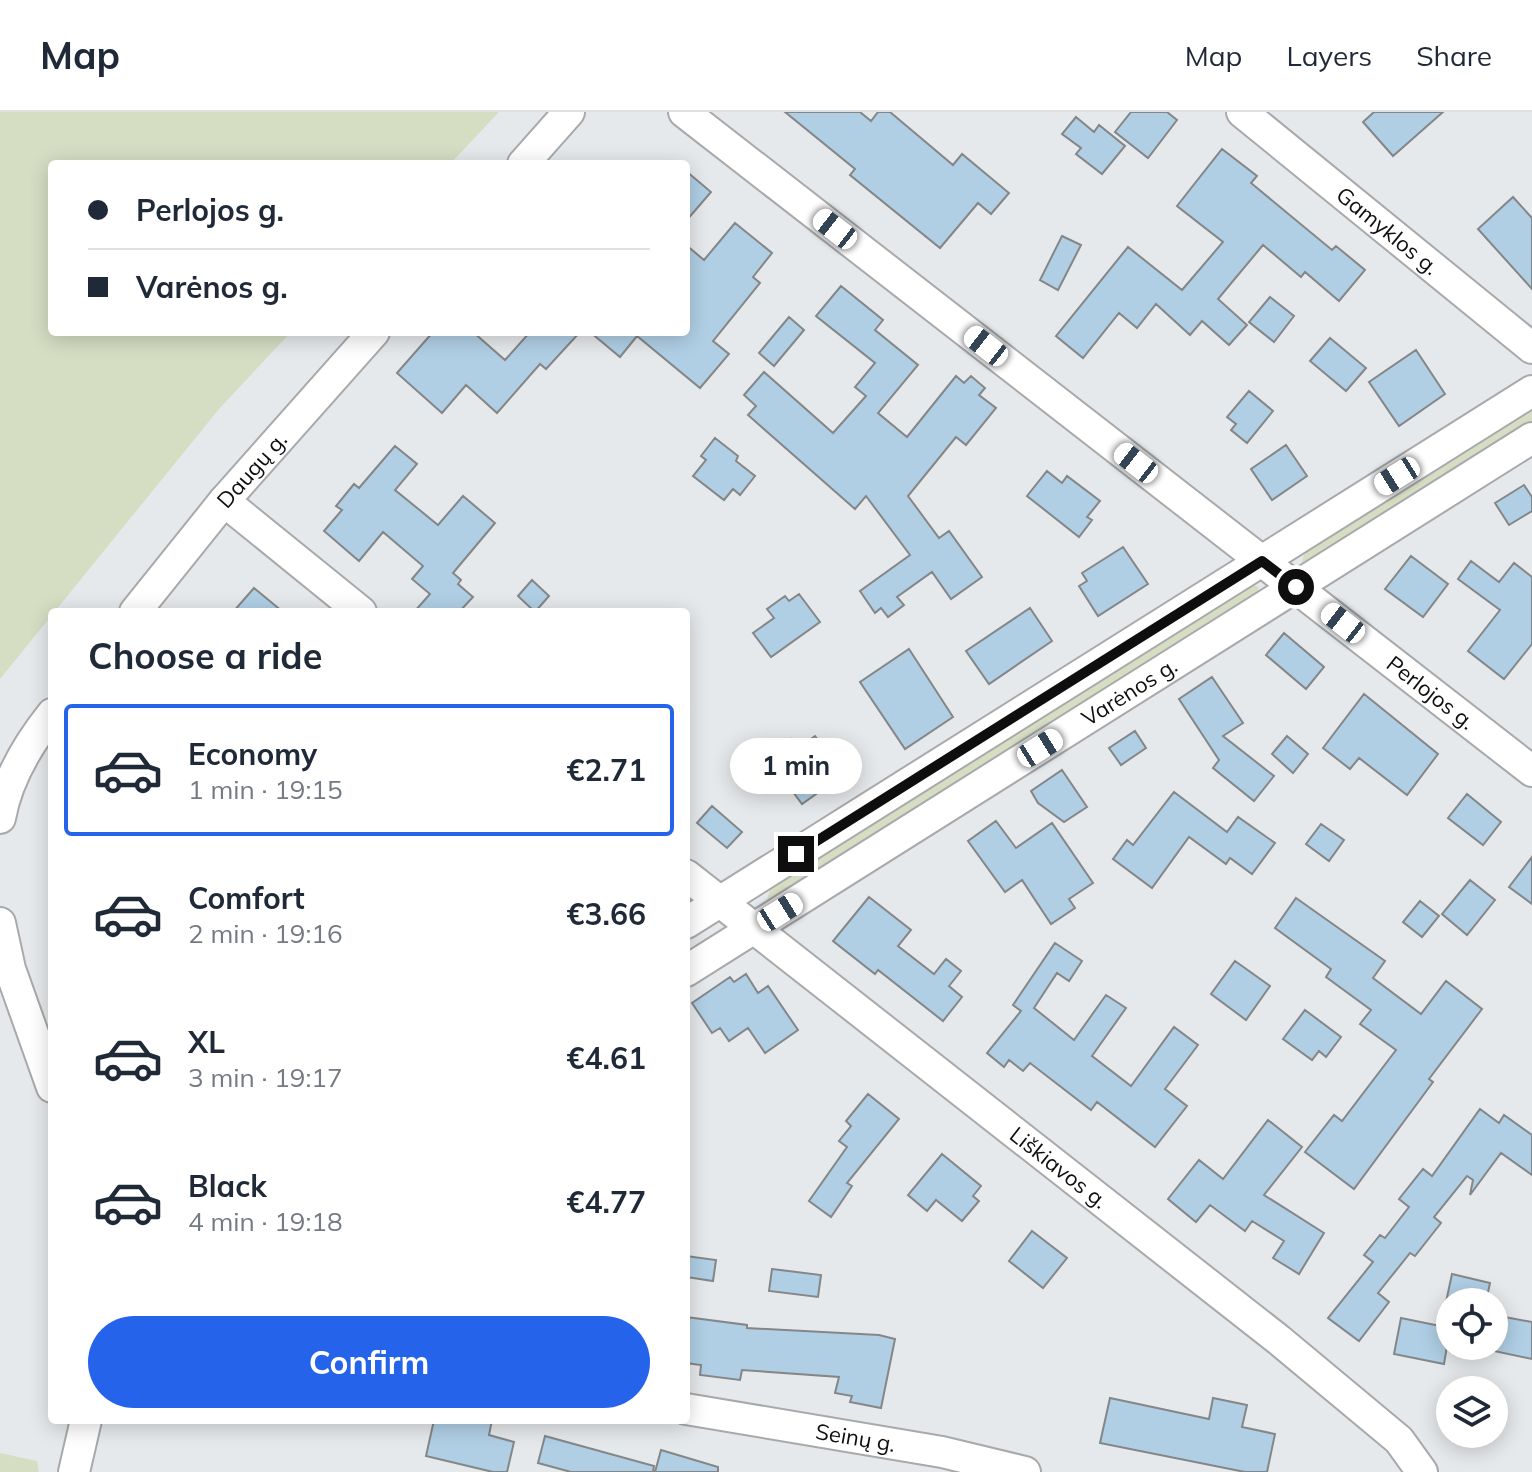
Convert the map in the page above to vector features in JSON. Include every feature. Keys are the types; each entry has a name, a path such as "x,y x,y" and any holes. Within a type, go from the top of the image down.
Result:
{"street":[{"path":"527,160 569,112"},
{"name":"Perlojos g.","path":"684,112 1532,771"},
{"name":"Gamyklos g.","path":"1242,112 1532,348"},
{"name":"Daugų g.","path":"138,608 224,501 370,336"},
{"name":"Varėnos g.","path":"690,920 1532,391"},
{"name":"Varėnos g.","path":"690,968 1532,438"},
{"path":"224,501 356,608"},
{"path":"0,818 10,784 31,739 48,719"},
{"name":"Liškiavos g.","path":"690,878 1279,1340 1399,1440 1422,1472"},
{"path":"0,923 10,969 48,1076"},
{"name":"Seinų g.","path":"690,1410 942,1452 1025,1472"},
{"path":"74,1472 85,1424"}],"green space":[{"path":"0,112 499,112 454,160 48,160 48,336 287,336 219,409 58,608 48,608 48,620 0,679"},
{"path":"1532,403 1532,426 1304,564 1302,562 1313,542"},
{"path":"1250,584 1259,587 1256,595 770,902 767,899 772,884"},
{"path":"0,1453 37,1461 39,1472 0,1472"}],"building":[{"path":"785,112 860,112 871,121 878,112 890,112 953,165 962,154 1009,193 991,214 978,203 940,248 850,175 855,169"},
{"path":"1131,112 1167,112 1177,120 1148,158 1115,132"},
{"path":"1374,112 1443,112 1393,156 1363,122"},
{"path":"1076,117 1094,132 1099,125 1125,146 1102,174 1076,154 1081,148 1062,134"},
{"path":"1222,149 1257,176 1251,183 1332,250 1336,246 1365,270 1339,301 1305,272 1301,277 1263,245 1218,299 1247,325 1229,345 1202,321 1190,335 1156,304 1137,328 1119,313 1083,358 1056,336 1128,247 1182,290 1223,242 1177,206"},
{"path":"690,174 711,192 690,216"},
{"path":"1513,197 1532,218 1532,289 1478,229"},
{"path":"735,223 772,253 753,277 760,283 713,341 729,354 700,388 637,336 690,336 690,248 704,260"},
{"path":"1062,236 1081,245 1058,290 1040,280"},
{"path":"841,286 883,320 875,330 918,365 878,413 907,437 956,376 964,383 971,376 985,388 979,395 996,408 966,445 956,437 908,496 939,538 949,531 982,577 951,599 932,572 897,597 904,605 888,617 881,608 875,613 860,591 910,555 866,496 855,509 748,415 756,406 744,395 764,372 833,433 866,396 855,387 875,363 816,316"},
{"path":"1270,297 1294,316 1274,342 1249,322"},
{"path":"789,317 804,330 774,366 759,353"},
{"path":"429,336 478,336 505,360 526,336 576,336 546,369 540,364 497,413 466,385 442,413 397,373"},
{"path":"595,336 637,336 620,357"},
{"path":"1330,338 1366,368 1346,391 1310,361"},
{"path":"1416,350 1445,394 1399,426 1369,382"},
{"path":"1249,391 1273,411 1247,443 1231,430 1236,424 1227,417"},
{"path":"715,438 738,456 736,461 755,476 740,495 733,489 724,500 693,476 706,460 701,456"},
{"path":"1286,445 1307,476 1272,500 1251,469"},
{"path":"395,446 417,464 395,490 438,525 463,496 495,523 453,573 461,580 458,584 473,597 463,608 418,608 430,594 412,579 423,566 383,532 359,561 324,531 342,510 336,506 354,484 359,488"},
{"path":"1047,471 1062,483 1067,476 1100,501 1087,517 1092,520 1079,537 1027,496"},
{"path":"1524,485 1532,497 1532,511 1509,525 1495,503"},
{"path":"1123,547 1148,584 1098,616 1079,586 1087,581 1082,573"},
{"path":"1411,556 1448,584 1423,617 1385,589"},
{"path":"1471,561 1499,582 1514,563 1532,577 1532,644 1504,679 1468,651 1500,610 1458,579"},
{"path":"532,580 549,596 538,608 531,608 518,596"},
{"path":"254,588 278,608 236,608"},
{"path":"799,594 820,622 771,657 753,633 774,618 767,609 785,596 789,601"},
{"path":"1030,608 1052,641 989,684 966,651"},
{"path":"1284,633 1324,667 1306,689 1266,655"},
{"path":"909,649 953,717 905,749 860,682"},
{"path":"1212,677 1243,723 1223,736 1274,776 1254,801 1213,768 1219,760 1179,699"},
{"path":"1364,694 1438,754 1407,795 1359,758 1350,769 1323,748"},
{"path":"1135,731 1146,748 1121,765 1109,748"},
{"path":"815,736 844,774 802,804 767,757 791,739 798,748"},
{"path":"1287,736 1308,754 1293,773 1272,754"},
{"path":"1062,770 1087,807 1064,822 1038,803 1031,791"},
{"path":"1174,792 1227,832 1238,817 1275,843 1252,874 1230,858 1226,864 1189,837 1152,888 1113,859 1127,840 1133,845"},
{"path":"1467,794 1501,822 1483,845 1448,818"},
{"path":"712,806 742,832 727,848 697,823"},
{"path":"996,821 1016,848 1052,823 1093,883 1069,899 1075,908 1051,924 1022,880 1005,892 968,841"},
{"path":"1321,824 1344,840 1329,861 1306,844"},
{"path":"1532,857 1532,904 1509,887"},
{"path":"1470,880 1495,900 1467,935 1442,914"},
{"path":"869,897 911,930 898,946 934,974 946,959 961,971 949,986 962,997 943,1021 878,970 875,974 833,941"},
{"path":"1296,898 1385,961 1373,978 1421,1014 1446,981 1482,1009 1429,1079 1433,1082 1354,1189 1305,1152 1334,1115 1342,1121 1396,1050 1360,1024 1371,1010 1326,977 1331,969 1275,928"},
{"path":"1420,901 1439,916 1422,937 1403,922"},
{"path":"1055,943 1082,961 1069,981 1057,973 1034,1008 1074,1040 1106,995 1126,1008 1092,1056 1131,1086 1174,1027 1198,1045 1165,1089 1187,1106 1155,1147 1097,1102 1091,1110 1030,1063 1023,1071 1009,1060 1004,1067 987,1053 1021,1011 1013,1005"},
{"path":"1235,961 1270,986 1246,1020 1211,994"},
{"path":"746,974 758,993 768,986 798,1030 765,1053 748,1028 729,1041 720,1028 712,1033 692,1003 730,977 734,982"},
{"path":"1305,1010 1341,1037 1326,1057 1319,1051 1312,1060 1283,1039"},
{"path":"868,1094 899,1119 847,1183 852,1186 831,1217 809,1201 847,1147 839,1141 851,1126 846,1121"},
{"path":"1480,1109 1499,1123 1504,1115 1532,1135 1532,1175 1501,1153 1470,1195 1473,1180 1467,1176 1434,1217 1441,1223 1415,1256 1410,1253 1378,1293 1389,1302 1359,1341 1328,1318 1373,1262 1364,1255 1380,1235 1385,1238 1409,1207 1399,1199 1423,1169 1432,1176"},
{"path":"1268,1120 1302,1147 1264,1195 1324,1233 1299,1274 1273,1258 1284,1241 1252,1221 1245,1231 1210,1205 1196,1222 1168,1199 1199,1160 1223,1179"},
{"path":"942,1154 981,1186 973,1196 979,1201 962,1221 936,1200 927,1211 908,1195"},
{"path":"1032,1231 1067,1258 1043,1288 1009,1261"},
{"path":"690,1257 716,1260 713,1281 690,1278"},
{"path":"772,1269 821,1275 818,1297 769,1291"},
{"path":"1452,1274 1490,1283 1489,1288 1449,1288"},
{"path":"690,1318 747,1325 747,1328 879,1335 895,1339 881,1408 850,1402 852,1396 835,1393 839,1377 742,1370 740,1380 700,1375 701,1365 690,1364"},
{"path":"1401,1318 1436,1325 1436,1360 1445,1360 1444,1364 1394,1354"},
{"path":"1508,1318 1532,1322 1532,1359 1508,1354"},
{"path":"1110,1398 1209,1419 1213,1398 1247,1405 1242,1427 1275,1434 1267,1472 1245,1472 1100,1443"},
{"path":"433,1424 491,1424 489,1435 514,1442 507,1472 493,1472 426,1456"},
{"path":"545,1436 654,1466 653,1472 571,1472 538,1463"},
{"path":"661,1450 718,1467 718,1472 655,1472"}],"route":[{"path":"796,854 1262,561 1296,587"}]}
